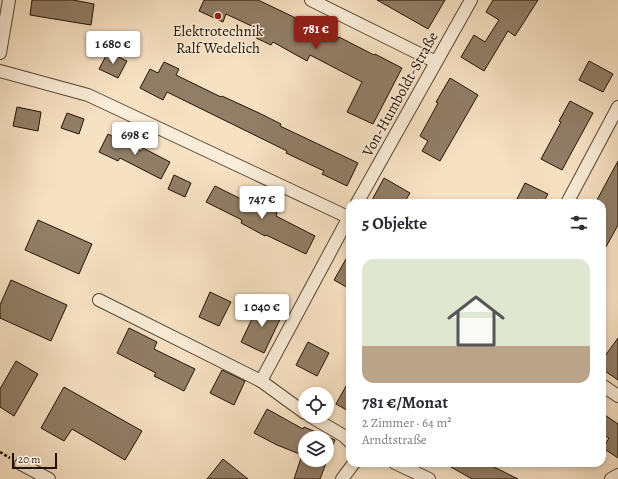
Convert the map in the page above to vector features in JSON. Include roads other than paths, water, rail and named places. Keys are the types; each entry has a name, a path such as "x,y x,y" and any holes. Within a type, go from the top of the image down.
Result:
{"street":[{"path":"0,54 9,0"},
{"path":"311,0 436,62"},
{"name":"Von-Humboldt-Straße","path":"359,199 471,0"},
{"path":"0,71 88,95 346,215"},
{"path":"569,199 618,107"},
{"path":"261,381 346,224"},
{"path":"99,300 261,381 298,408"},
{"path":"606,388 618,396"},
{"path":"322,423 346,438"},
{"path":"21,464 50,479"},
{"path":"342,479 351,467"},
{"path":"404,467 429,479"}],"place":[{"name":"Elektrotechnik Ralf Wedelich","path":"218,16"}]}
